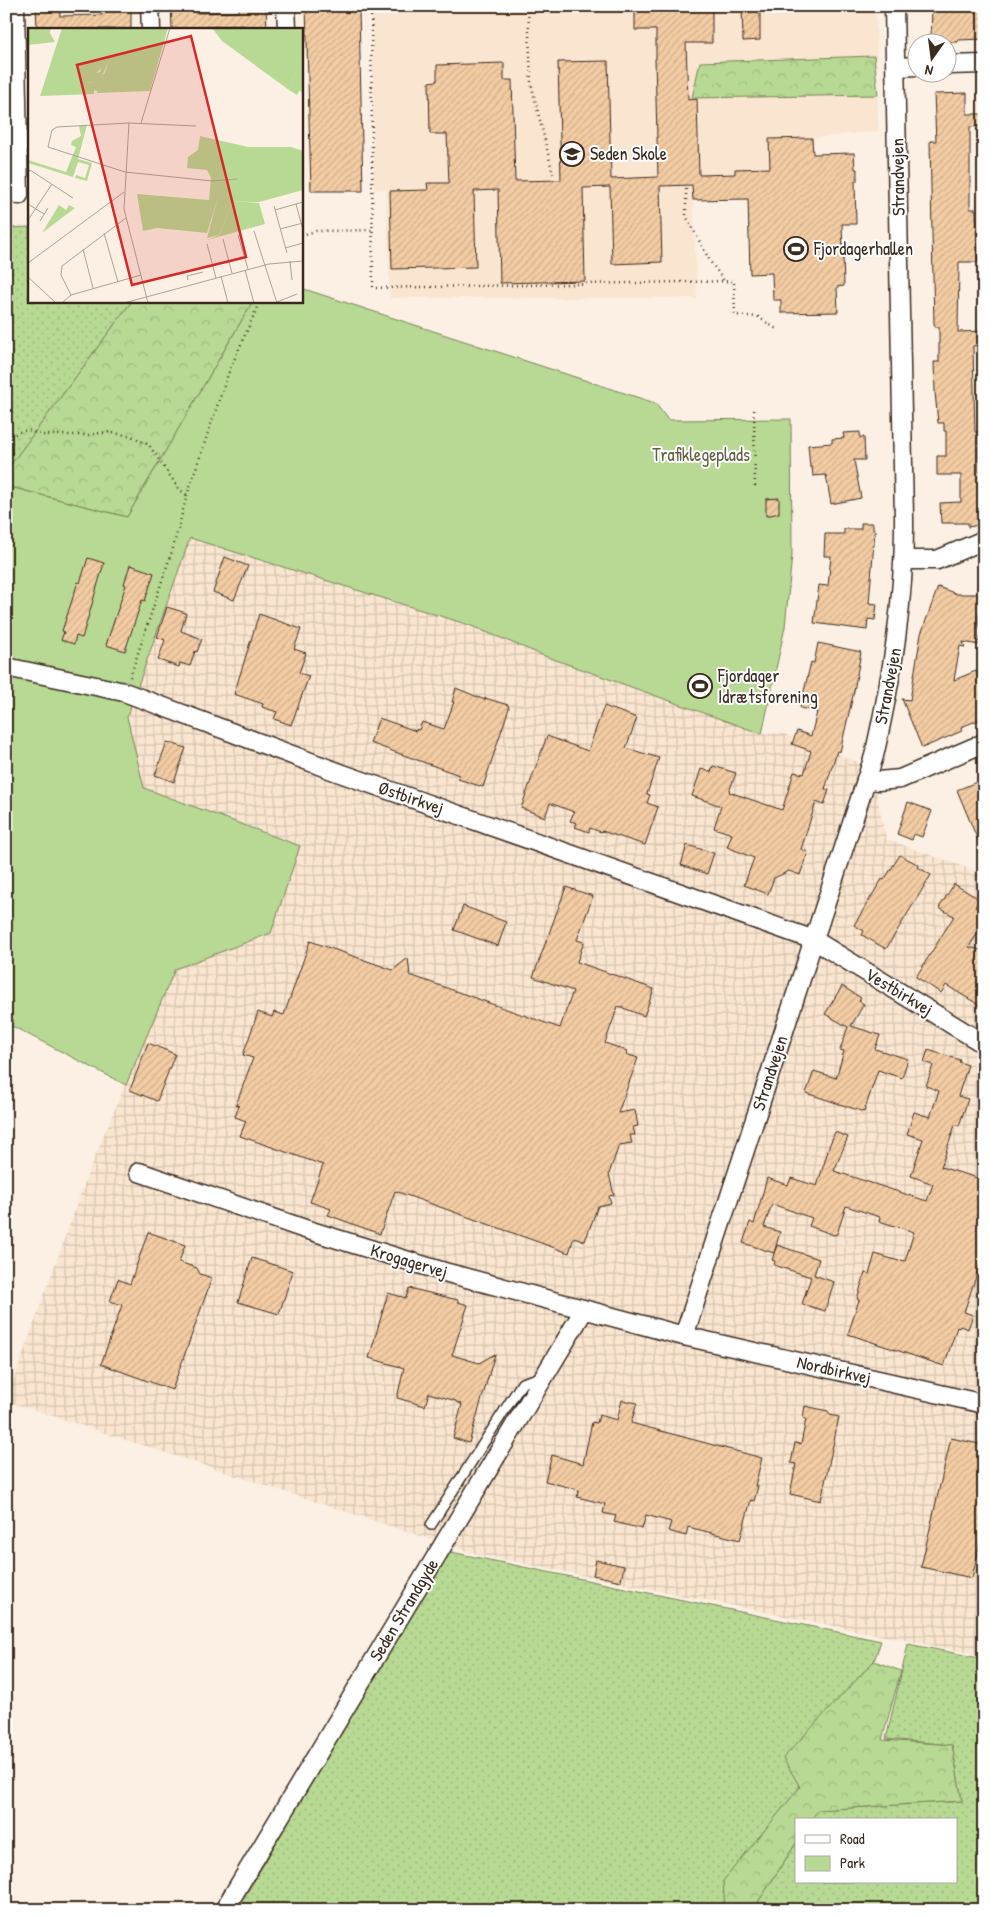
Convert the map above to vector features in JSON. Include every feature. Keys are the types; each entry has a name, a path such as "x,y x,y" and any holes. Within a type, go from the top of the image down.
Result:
{"street":[{"path":"15,6 19,195"},
{"path":"150,6 151,28"},
{"path":"286,6 287,28"},
{"name":"Strandvejen","path":"684,1336 866,779 886,704 897,637 904,560 894,6"},
{"path":"958,65 984,64"},
{"path":"896,67 908,66"},
{"path":"904,560 937,560 984,540"},
{"name":"Østbirkvej","path":"6,667 124,692 340,773 814,940"},
{"path":"866,779 878,781 900,779 984,744"},
{"name":"Vestbirkvej","path":"814,940 984,1044"},
{"name":"Krogagervej","path":"138,1172 305,1229 448,1273 684,1336"},
{"name":"Seden Strandgyde","path":"224,1910 584,1310"},
{"name":"Nordbirkvej","path":"684,1336 984,1404"}],"lane":[{"path":"431,1525 522,1383 544,1376"}],"path":[{"path":"370,6 373,288 734,281 735,315 758,317 778,330"},
{"path":"528,6 531,83 553,174"},
{"path":"686,189 686,216 710,261 724,281"},
{"path":"302,235 316,231 372,230"},
{"path":"124,692 173,548 187,495 228,374 260,302"},
{"path":"754,410 755,488"},
{"path":"6,438 28,430 42,435 56,436 89,435 107,432 131,436 149,445 179,489 187,495"}],"shaded area":[{"name":"Seden Skole","path":"372,6 813,6 813,10 876,10 878,131 812,138 770,139 770,168 735,169 735,174 692,175 697,298 390,298 386,189 374,190"},
{"path":"190,538 469,625 542,655 762,734 781,733 871,767 886,839 984,874 984,1656 476,1554 6,1401 90,1168 174,969 271,933 300,846 144,788 127,717"}],"green space":[{"path":"874,56 878,95 692,98 700,62"},
{"path":"28,227 28,302 131,302 6,471 6,228"},
{"name":"Fjordager Idrætsforening","path":"302,288 655,403 668,420 791,419 792,555 785,627 762,734 542,655 469,625 190,538 127,717 144,788 300,846 271,933 175,969 126,1085 6,1023 6,486 127,517 252,302 302,302"},
{"path":"131,302 252,302 127,517 6,486 6,471"},
{"path":"446,1551 881,1641 874,1661 784,1758 800,1787 724,1881 725,1910 237,1910"},
{"path":"908,1644 984,1659 984,1910 753,1910 795,1845 795,1884 958,1884 958,1818 812,1818 817,1810 962,1801 952,1745 886,1739"},
{"path":"874,1661 901,1671 882,1740 952,1745 962,1801 818,1810 812,1818 795,1818 795,1845 753,1910 725,1910 723,1881 800,1787 783,1758"}],"building":[{"path":"36,6 60,6 60,16 102,15 102,6 131,6 131,28 37,28"},
{"path":"171,6 195,6 195,13 239,12 239,6 266,6 267,28 243,28 243,25 172,28"},
{"path":"306,6 337,6 337,10 359,10 363,191 311,191"},
{"path":"635,6 712,6 712,43 686,43 688,100 697,99 699,175 735,174 735,169 770,168 769,139 812,138 813,154 854,153 855,169 857,169 857,181 855,181 856,224 842,224 844,286 837,287 838,312 781,313 781,300 773,300 772,273 750,274 748,199 693,200 692,185 660,186 662,262 612,264 610,187 583,188 585,281 500,283 498,190 474,191 476,267 392,269 390,191 428,190 427,183 449,183 447,134 430,134 429,82 437,81 437,65 504,63 504,80 512,80 515,181 561,180 558,62 608,61 611,179 658,177 656,30 635,30"},
{"path":"742,6 760,6 760,40 743,41"},
{"path":"932,6 984,6 984,39 958,40 958,32 931,32"},
{"path":"967,93 967,114 982,114 983,126 970,127 970,209 976,209 978,262 959,262 958,332 984,331 984,345 973,346 975,432 978,432 979,472 982,472 984,524 968,527 968,523 941,523 940,503 961,502 961,475 937,475 937,456 946,456 946,431 944,431 944,423 938,423 935,392 934,362 939,362 939,327 935,327 934,323 930,141 936,141 934,94"},
{"path":"860,432 860,438 864,437 865,460 854,460 861,498 831,504 826,475 813,476 812,467 810,467 808,445 832,443 832,439 844,438 843,433"},
{"path":"779,498 779,513 766,516 766,499"},
{"path":"861,523 873,523 873,530 875,530 869,603 877,604 875,620 868,619 867,630 814,623 819,585 828,586 831,556 824,556 825,534 844,534 844,529 861,529"},
{"path":"225,557 248,566 234,600 213,592"},
{"path":"88,558 104,563 82,638 76,636 74,644 61,640 64,632 62,631"},
{"path":"130,565 154,573 145,601 142,600 125,651 106,645 126,585 124,584"},
{"path":"938,587 957,594 984,594 984,615 978,615 979,645 963,642 965,647 960,646 954,680 976,671 984,688 984,718 961,727 962,731 922,748 902,699 910,700 921,634"},
{"path":"167,607 186,613 181,631 202,639 197,652 195,651 190,666 180,663 179,667 158,660 165,640 157,637"},
{"path":"259,614 301,629 294,649 306,653 299,673 309,676 291,725 274,719 277,712 262,707 263,704 234,694"},
{"path":"818,643 861,652 854,691 840,752 837,751 825,789 829,790 824,805 816,802 801,849 808,852 800,875 789,871 774,878 768,894 744,885 754,858 727,847 732,834 714,828 721,806 692,796 701,769 711,772 713,766 736,773 729,792 782,810 794,772 804,774 811,751 792,744 797,731 811,736 817,712 800,708 811,662 814,663"},
{"path":"456,688 485,700 485,698 508,705 509,708 483,787 458,779 459,775 370,743 379,718 416,731 417,729 419,730 422,722 444,729 454,702 452,702"},
{"path":"604,706 637,718 626,748 659,758 647,794 650,795 647,803 658,807 645,845 602,831 590,828 589,832 575,827 577,823 570,821 574,812 550,803 545,817 521,808 547,736 588,751"},
{"path":"167,742 186,748 174,782 155,775"},
{"path":"984,779 984,855 957,790"},
{"path":"908,802 932,811 922,837 914,834 912,840 897,834"},
{"path":"687,845 714,853 707,874 681,865"},
{"path":"900,855 919,865 918,867 931,875 886,949 862,935 864,931 854,925 882,879 884,880"},
{"path":"954,884 979,899 975,907 984,912 984,923 969,947 984,951 984,1008 946,985 941,993 916,977 954,916 939,908"},
{"path":"566,887 593,896 577,940 584,942 577,962 654,989 644,1016 618,1006 605,1043 627,1051 626,1054 638,1058 618,1113 635,1110 638,1126 633,1127 635,1135 630,1135 632,1143 619,1145 609,1174 614,1195 609,1196 611,1203 598,1206 585,1241 574,1237 569,1253 395,1191 380,1234 328,1215 331,1209 310,1202 323,1165 240,1136 246,1121 235,1117 239,1106 236,1105 253,1058 243,1055 258,1012 272,1017 274,1012 284,1015 310,941 393,970 408,958 410,975 560,1028 573,991 533,977"},
{"path":"463,906 506,922 498,946 454,930"},
{"path":"842,986 861,998 859,1001 864,1004 851,1026 880,1035 875,1049 908,1059 902,1078 878,1070 864,1112 806,1093 814,1071 836,1078 844,1051 840,1050 848,1027 825,1014"},
{"path":"148,1043 175,1054 157,1101 130,1090"},
{"path":"928,1050 960,1060 959,1062 968,1065 958,1096 968,1099 959,1126 955,1125 941,1167 984,1180 984,1253 964,1312 973,1315 968,1329 960,1326 959,1328 957,1327 944,1366 848,1334 865,1273 869,1274 875,1254 905,1261 914,1232 879,1221 880,1217 846,1206 837,1234 834,1235 809,1226 812,1218 772,1204 764,1227 780,1232 774,1253 743,1243 750,1222 754,1224 767,1178 788,1185 791,1178 817,1186 827,1151 835,1132 848,1137 834,1171 927,1201 933,1184 911,1176 923,1139 907,1134 914,1112 930,1117 939,1091 926,1086 933,1065 924,1062"},
{"path":"148,1232 185,1245 179,1262 197,1268 200,1274 212,1278 172,1390 101,1364 122,1305 110,1301 118,1279 130,1284"},
{"path":"777,1245 819,1259 814,1275 834,1282 825,1311 802,1304 811,1277 774,1265 775,1261 772,1260"},
{"path":"252,1258 293,1271 279,1314 238,1302"},
{"path":"409,1288 458,1300 458,1302 468,1305 452,1355 479,1363 495,1354 469,1443 453,1438 462,1404 429,1393 425,1406 397,1398 404,1368 369,1358 388,1293 406,1298"},
{"path":"622,1400 637,1403 631,1423 762,1458 755,1486 758,1486 754,1501 751,1500 740,1540 688,1527 686,1536 668,1531 671,1522 646,1515 642,1529 614,1522 616,1516 603,1513 605,1504 577,1497 579,1490 545,1481 552,1455 583,1464 592,1422 597,1423 599,1415 617,1420"},
{"path":"805,1406 828,1411 830,1415 839,1417 821,1501 790,1494 796,1464 791,1463 795,1443 801,1444 806,1419 803,1418"},
{"path":"951,1438 984,1445 984,1526 972,1578 921,1567"},
{"path":"596,1560 624,1566 621,1581 593,1575"}],"place":[{"name":"Seden Skole","path":"572,154"},
{"name":"Fjordagerhallen","path":"796,249"},
{"name":"Fjordager Idrætsforening","path":"700,686"}],"park label":[{"name":"Trafiklegeplads","path":"701,455"}]}
